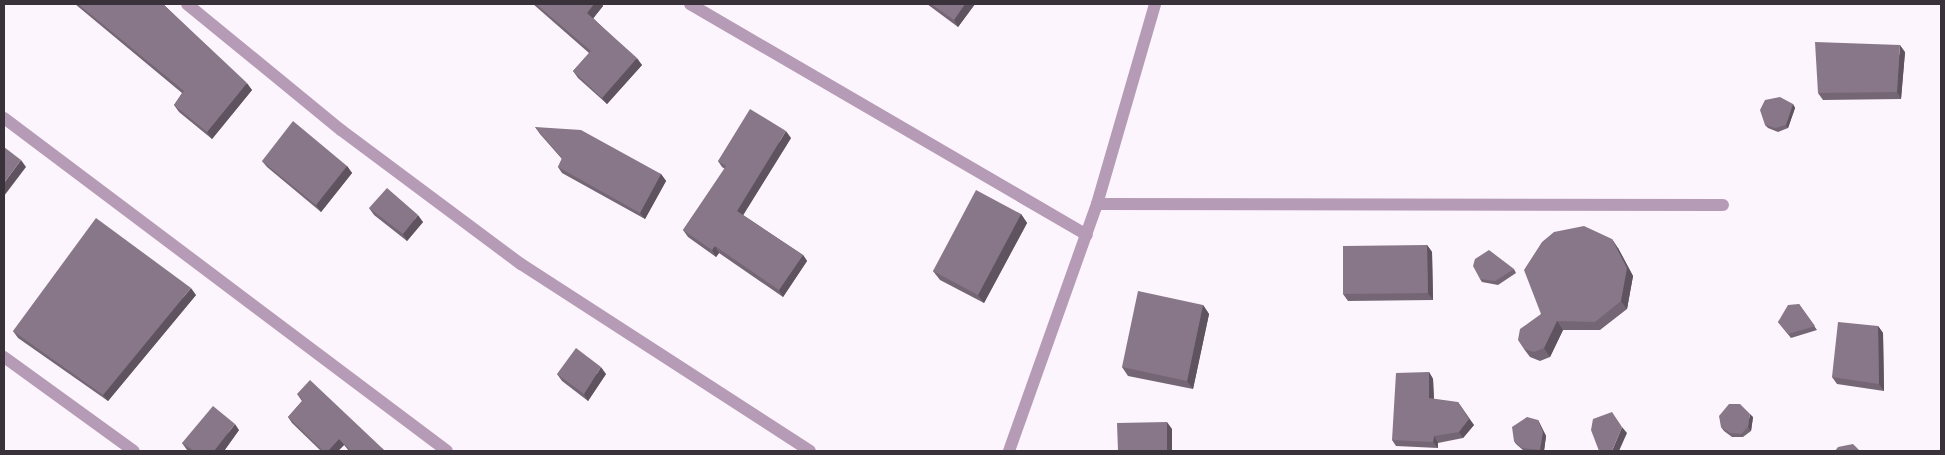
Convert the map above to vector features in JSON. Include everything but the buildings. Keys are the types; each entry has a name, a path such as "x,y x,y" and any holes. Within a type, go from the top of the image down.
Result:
{"street":[{"path":"187,4 341,130 521,264 810,451"},
{"path":"690,4 1087,235"},
{"path":"1009,451 1087,235 1154,4"},
{"path":"4,118 447,451"},
{"path":"1097,204 1723,205"},
{"path":"4,357 134,451"}]}
